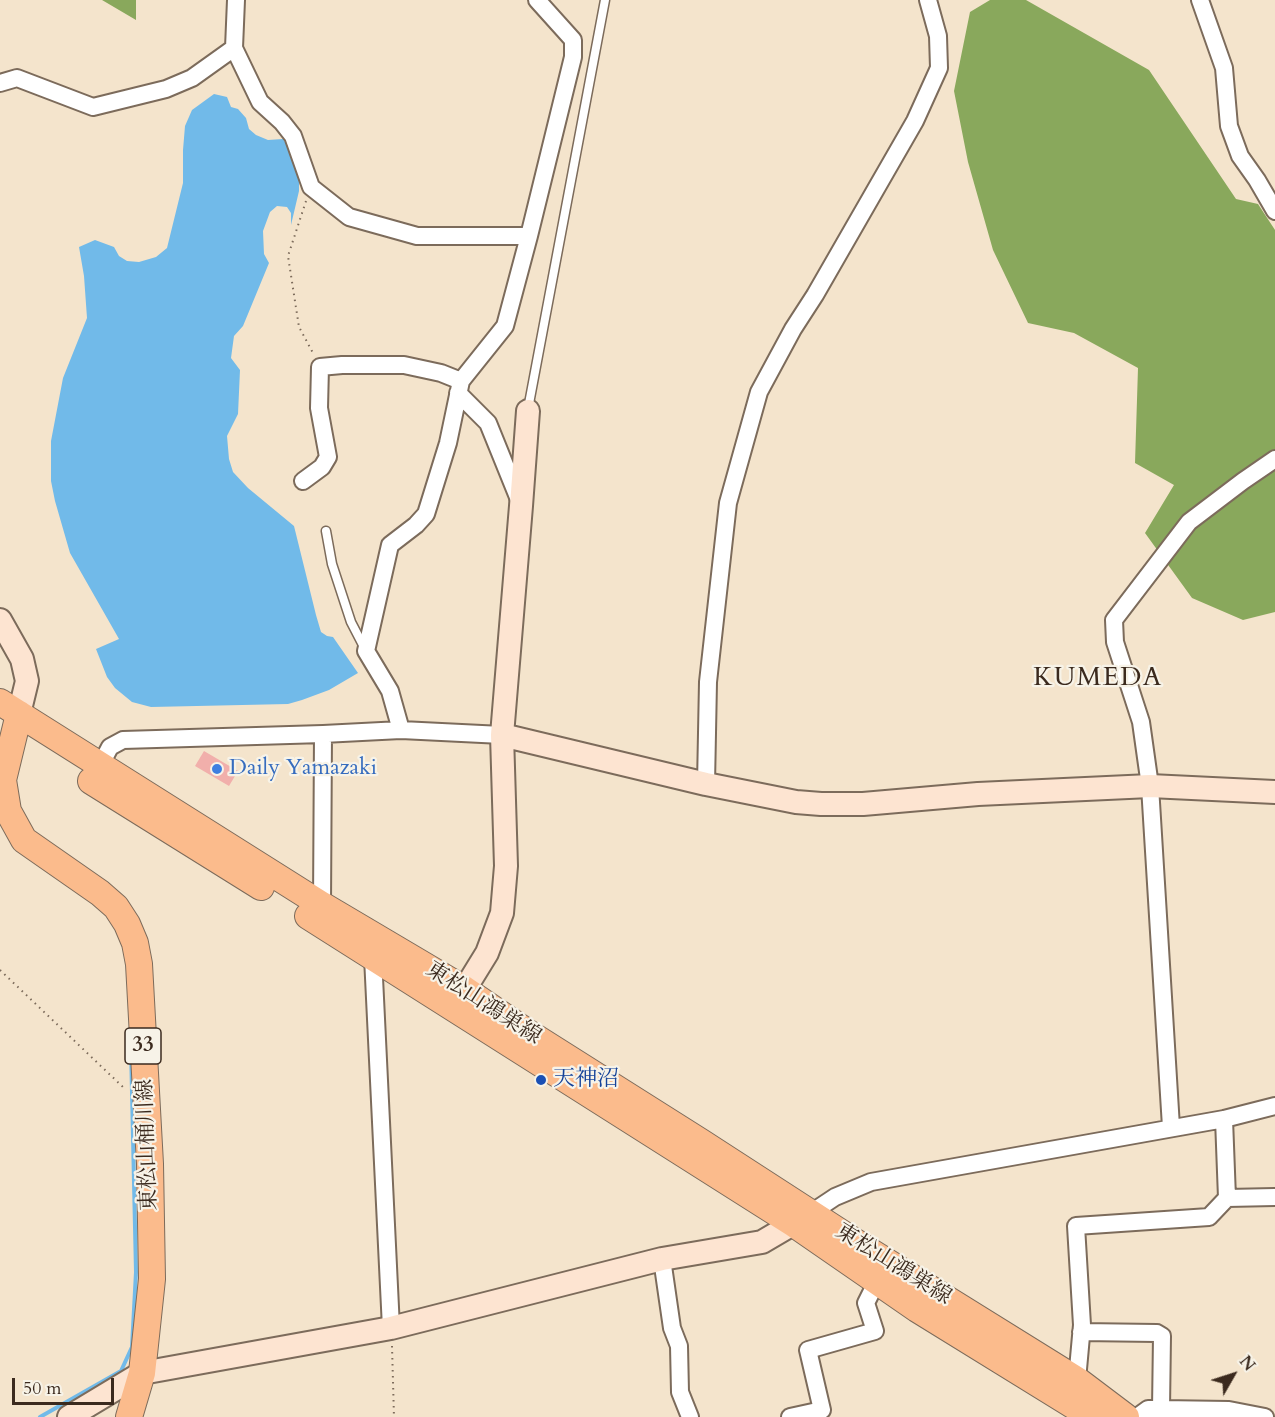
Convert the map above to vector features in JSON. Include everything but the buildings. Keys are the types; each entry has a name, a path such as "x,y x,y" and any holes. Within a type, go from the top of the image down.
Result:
{"main road":[{"name":"東松山鴻巣線","path":"8,717 100,766 322,905 459,998"},
{"name":"東松山鴻巣線","path":"8,717 158,824 374,957 526,1032 803,1218 1077,1380 1126,1417"},
{"name":"東松山桶川線","path":"8,717 3,780 8,812 24,840 100,893 116,908 127,924 135,943 139,964 150,1164 152,1279 142,1373 129,1417"},
{"name":"東松山鴻巣線","path":"803,1218 877,1281 917,1309 1092,1417"}],"street":[{"path":"236,0 234,48 260,102 282,122 293,136 311,187 349,217 417,236 529,236"},
{"path":"401,730 390,691 366,651 390,545 416,525 426,514 448,443 460,387 505,326 529,236 573,57 573,40 537,0"},
{"path":"706,783 708,682 728,503 759,392 915,121 939,68 938,36 928,0"},
{"path":"1200,0 1224,68 1228,126 1239,156 1257,180 1275,211"},
{"path":"0,82 17,78 93,107 166,89 192,78 234,48"},
{"path":"303,481 322,467 328,457 319,408 320,367 342,364 404,365 441,373 460,387 488,423 522,506"},
{"path":"459,998 487,953 502,913 506,866 502,735 528,411"},
{"path":"1171,1127 1150,786 1141,722 1115,642 1113,620 1190,522 1275,459"},
{"path":"0,620 22,658 27,681 8,717"},
{"path":"100,766 110,747 123,740 401,730 502,735 706,783 796,802 821,804 863,804 978,794 1150,786 1275,792"},
{"path":"322,905 323,734"},
{"path":"374,957 391,1328"},
{"path":"69,1417 142,1373 391,1328 662,1259 762,1242 835,1197 871,1182 1224,1119 1275,1106"},
{"path":"1224,1119 1227,1198"},
{"path":"1077,1380 1082,1332 1076,1226 1209,1217 1227,1198 1275,1197"},
{"path":"662,1259 672,1328 679,1346 680,1392 690,1417"},
{"path":"790,1417 822,1410 808,1350 875,1331 866,1303 877,1281"},
{"path":"1082,1332 1157,1333 1162,1336 1161,1409"},
{"path":"1137,1417 1148,1409 1229,1410 1264,1417"}],"lane":[{"path":"528,411 605,0"},
{"path":"326,531 332,564 351,622 366,651"}],"path":[{"path":"311,187 288,256 299,327 320,367"},
{"path":"0,970 127,1090 146,1092"},
{"path":"391,1328 394,1417"}],"green space":[{"path":"102,0 136,0 136,20"},
{"path":"990,0 1026,0 1149,70 1236,199 1258,204 1275,230 1275,612 1243,620 1192,598 1145,533 1174,485 1135,463 1138,368 1074,333 1028,323 993,250 968,162 954,91 970,12"}],"water":[{"path":"214,94 227,97 231,107 238,109 246,118 249,129 256,135 268,140 283,139 293,153 299,172 299,191 291,225 291,213 287,207 277,206 270,212 263,231 264,254 269,263 243,326 234,336 231,358 240,370 238,414 227,436 229,459 233,472 248,488 294,526 321,632 333,637 358,673 329,690 288,704 151,707 132,702 115,688 107,677 96,649 119,639 70,553 51,481 51,441 63,378 87,318 79,247 95,240 114,247 119,256 127,261 139,262 156,257 167,248 183,183 185,126 192,110"}],"waterway":[{"path":"40,1417 121,1371 132,1347 136,1272 131,1047"}],"place":[{"name":"Daily Yamazaki","path":"217,769"},
{"name":"天神沼","path":"541,1080"}],"district":[{"name":"KUMEDA","path":"1098,679"}]}
